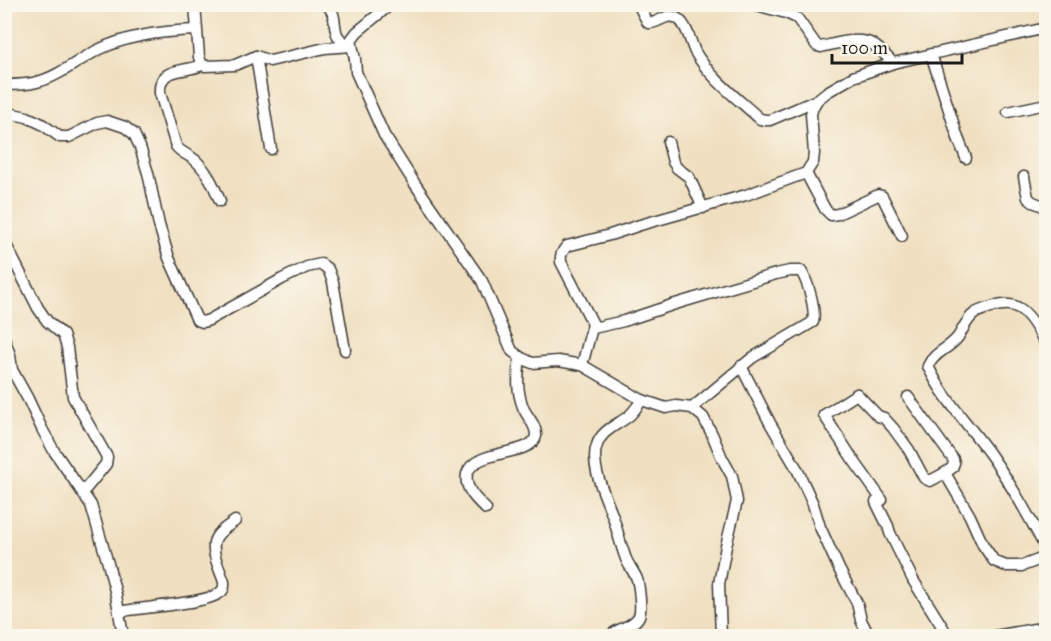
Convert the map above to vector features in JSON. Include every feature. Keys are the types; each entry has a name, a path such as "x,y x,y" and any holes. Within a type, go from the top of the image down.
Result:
{"street":[{"path":"195,4 199,57 202,65"},
{"path":"326,4 333,13 338,37 352,46"},
{"path":"390,4 357,32 351,40 356,72 384,135 421,194 482,281 512,351 532,363 558,361 582,365 642,400 666,408 676,406 692,408 703,417 712,434 732,476 737,501 718,584 721,636"},
{"path":"638,4 648,22 655,23 669,16 681,21 696,53 709,71 722,86 760,119 766,120 817,100 853,77 893,63 1047,27"},
{"path":"752,4 797,18 817,46 858,41 869,42 893,63"},
{"path":"4,85 27,84 49,78 97,51 123,41 174,30 196,30"},
{"path":"220,201 208,174 177,146 160,93 159,86 162,80 169,73 177,70 194,69 202,65 210,67 236,64 256,56 270,61 325,48 352,46"},
{"path":"931,54 966,158"},
{"path":"256,56 271,149"},
{"path":"582,365 593,324 561,262 560,257 563,250 573,244 746,195 806,173 813,162 811,114 817,100"},
{"path":"1008,112 1047,104"},
{"path":"4,112 27,117 60,137 69,137 97,123 107,121 134,134 148,173 169,258 198,320 203,322 209,320 282,279 307,267 321,264 328,269 333,282 345,350"},
{"path":"668,142 673,162 689,177 703,208"},
{"path":"806,173 825,209 831,215 838,214 878,195 882,196 902,236"},
{"path":"1024,177 1028,198 1047,207"},
{"path":"4,241 46,321 63,335 67,347 73,397 107,457 106,464 83,492"},
{"path":"593,328 624,321 783,272 801,271 807,283 812,304 813,322 741,366 692,408"},
{"path":"1047,344 1043,335 1020,308 1010,304 988,308 975,313 956,339 930,360 928,366 936,382 993,458 1047,549"},
{"path":"4,338 12,370 42,429 54,451 91,505 112,576 123,636"},
{"path":"486,509 469,489 467,481 471,467 483,458 524,447 532,443 536,437 536,430 523,409 518,390 520,357"},
{"path":"741,366 797,469 839,569 857,603 861,620 869,636"},
{"path":"908,397 954,463 952,468 930,481 924,478 909,450 893,428 856,394 824,415 882,500 876,502 898,551 948,636"},
{"path":"610,636 637,620 640,605 636,579 626,559 613,517 600,486 595,454 597,444 603,435 630,415 642,400"},
{"path":"945,473 970,516 983,545 994,561 1006,566 1023,566 1047,556"},
{"path":"119,612 188,603 221,592 224,582 214,543 216,536 235,521"},
{"path":"995,636 1047,627"}]}
